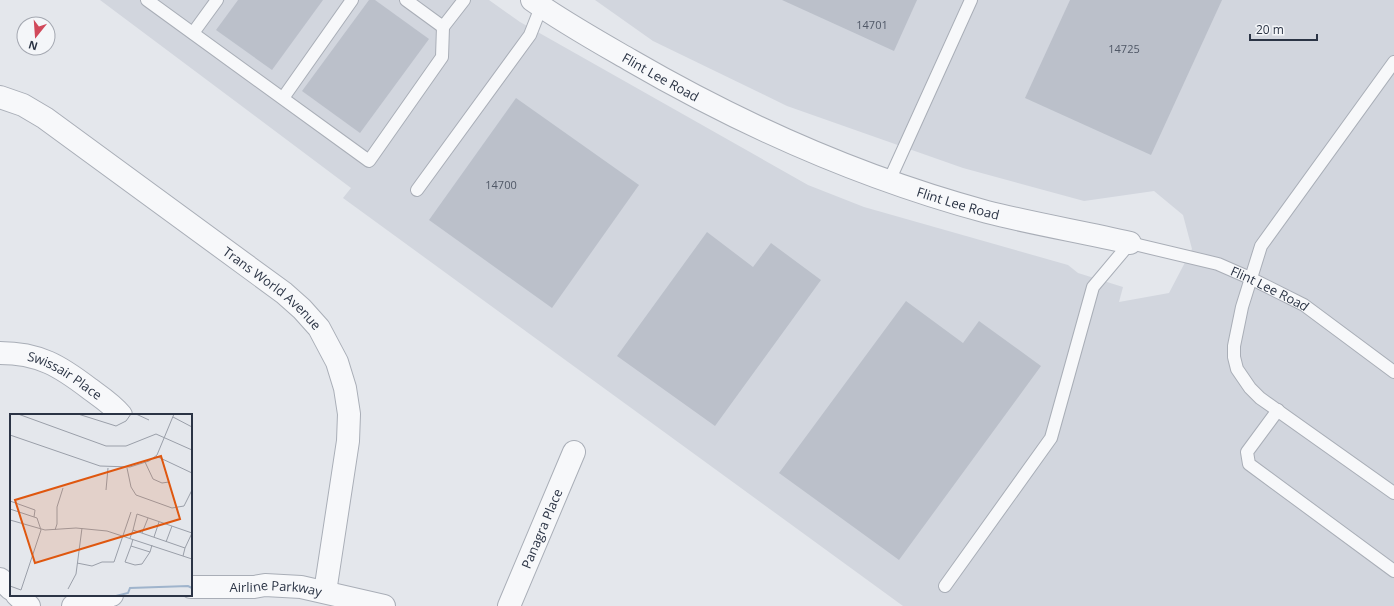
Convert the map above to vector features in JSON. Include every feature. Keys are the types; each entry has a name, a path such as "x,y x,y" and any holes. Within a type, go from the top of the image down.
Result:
{"street":[{"name":"Flint Lee Road","path":"539,2 582,32 671,84 727,113 822,155 889,181 988,212 1130,243"},
{"name":"Trans World Avenue","path":"0,97 23,105 51,122 284,292 319,328 337,362 345,388 349,414 348,441 325,592"},
{"name":"Swissair Place","path":"0,353 18,353 42,358 63,368 114,407 120,414"},
{"name":"Panagra Place","path":"509,606 574,452"},
{"path":"0,580 10,589"},
{"name":"Airline Parkway","path":"192,587 254,587 265,585 300,587 384,606"},
{"path":"18,596 29,606"},
{"path":"73,606 108,596"}],"lane":[{"path":"147,0 369,161 442,57 443,27 464,0"},
{"path":"193,33 217,0"},
{"path":"283,98 352,0"},
{"path":"406,0 443,27"},
{"path":"889,181 971,0"},
{"path":"417,190 530,35 539,2"},
{"path":"1394,62 1261,246 1250,278 1234,346 1236,369 1250,388 1278,410 1394,493"},
{"path":"945,586 1051,438 1093,287 1130,243"},
{"name":"Flint Lee Road","path":"1130,243 1218,264 1250,278 1304,305 1394,372"},
{"path":"1278,410 1247,452 1249,464 1394,571"}],"shaded area":[{"path":"100,0 489,0 520,22 808,185 864,207 1068,265 1078,273 1123,287 1119,302 1169,293 1192,249 1183,215 1154,191 1084,201 963,168 787,106 653,41 595,0 1394,0 1394,606 903,606 343,198 351,188"}],"building":[{"path":"238,0 323,0 272,70 216,30"},
{"path":"369,0 375,0 429,39 360,133 302,91"},
{"path":"782,0 917,0 894,51"},
{"path":"1070,0 1222,0 1151,155 1025,98"},
{"path":"516,98 639,185 552,308 429,220"},
{"path":"707,232 753,267 771,243 821,280 715,426 617,356"},
{"path":"906,301 963,343 979,321 1041,366 899,560 779,473"}]}
